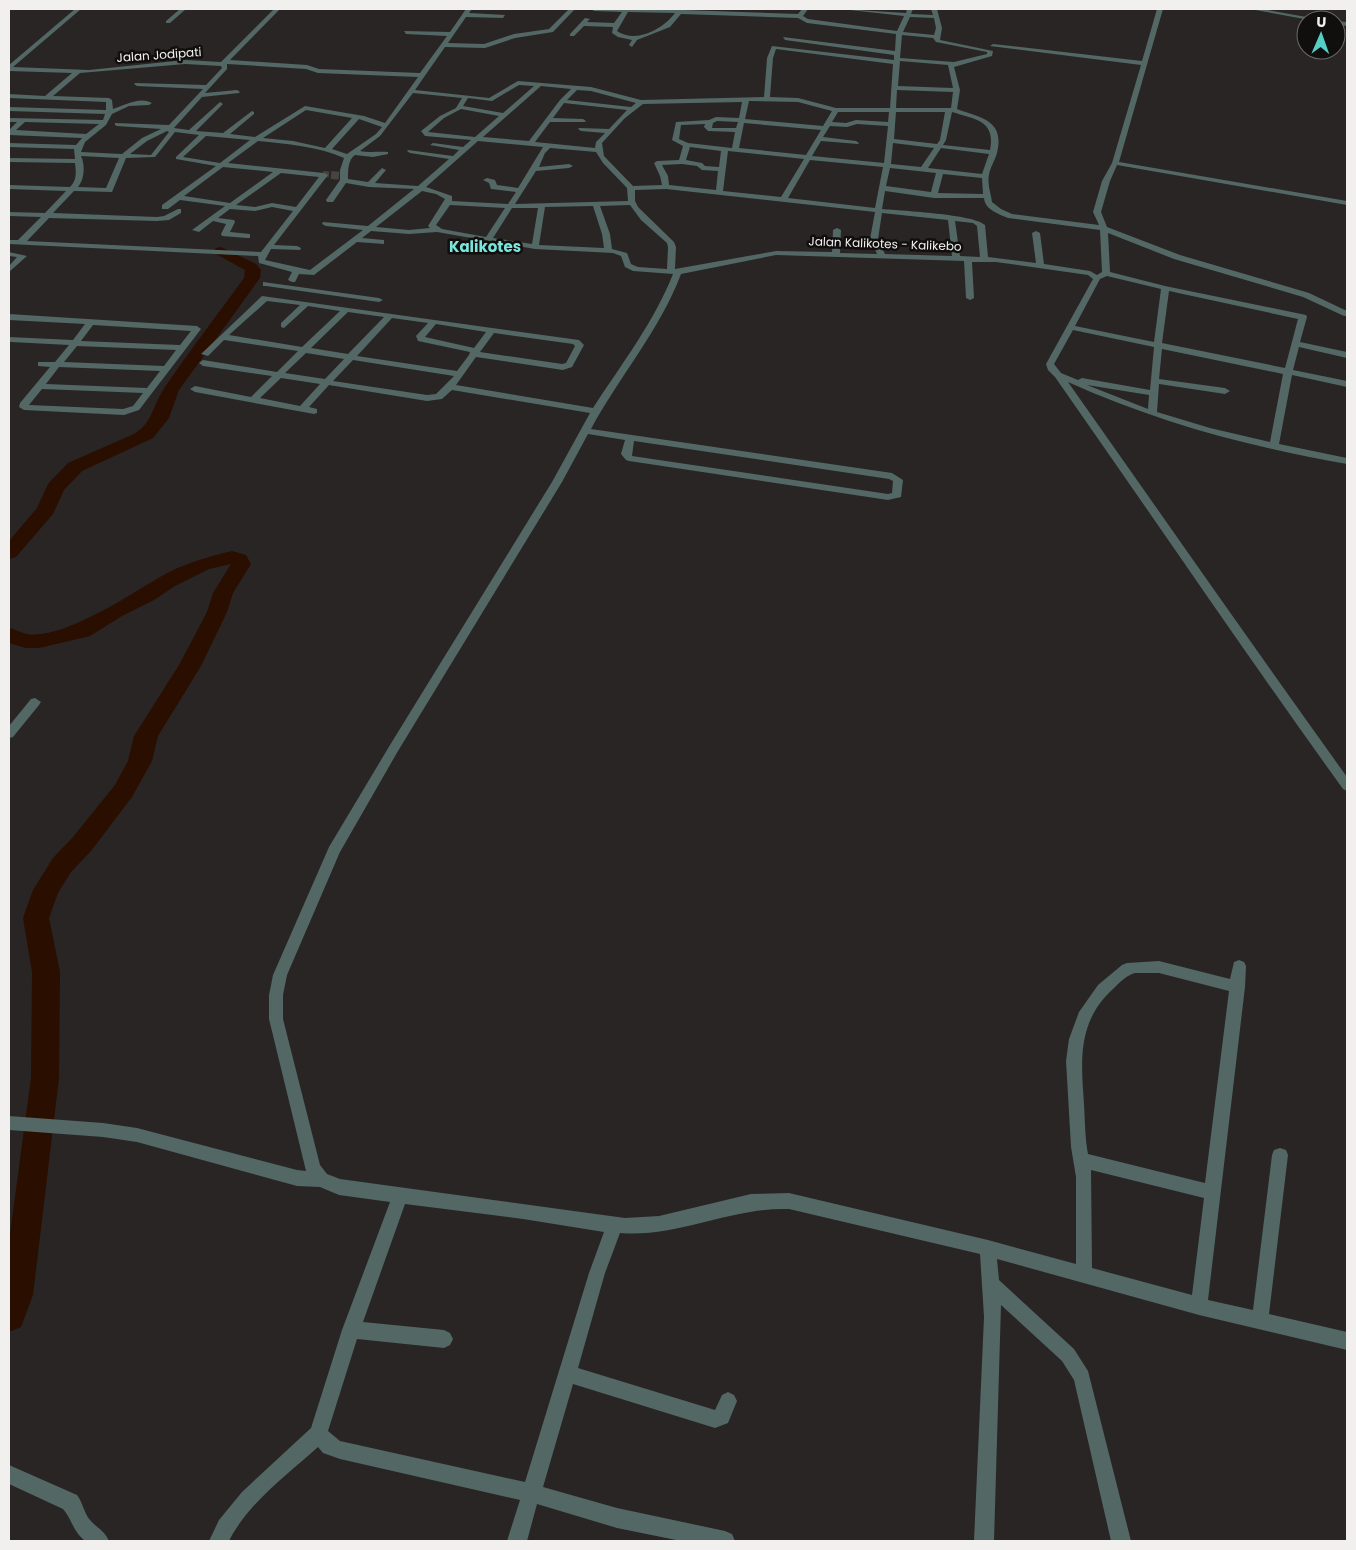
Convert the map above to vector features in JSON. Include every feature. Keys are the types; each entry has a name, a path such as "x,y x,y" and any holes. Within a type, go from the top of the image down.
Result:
{"street":[{"path":"9,68 78,9"},
{"path":"168,22 183,9"},
{"path":"225,63 277,9"},
{"path":"330,200 344,180 344,170 352,154 378,135 386,126 469,9"},
{"path":"451,34 408,35 444,43 485,46 514,36 551,31 572,9"},
{"path":"572,35 594,9 751,11 800,16 807,21"},
{"path":"800,16 805,9"},
{"path":"801,26 807,21 840,15 855,9 909,12 936,17"},
{"path":"774,47 953,64 990,55 990,51 937,40 939,28 934,9"},
{"path":"1106,274 1104,228 1097,212 1106,181 1115,163 1160,9"},
{"path":"1253,9 1296,16"},
{"path":"626,10 614,32 634,42 668,26 680,10"},
{"path":"881,255 874,239 882,188 888,167 896,88 896,58 899,33 909,12"},
{"path":"464,15 503,16"},
{"path":"840,15 899,33 937,37"},
{"path":"460,21 486,22"},
{"path":"583,24 616,26"},
{"path":"767,99 770,58 774,47 795,31"},
{"path":"785,38 896,58"},
{"path":"993,46 1143,64"},
{"name":"Jalan Jodipati","path":"9,68 79,71 184,62 225,63 225,68 172,129 153,156 124,156"},
{"path":"225,63 307,67 317,71 422,75"},
{"path":"923,170 943,140 951,110 958,98 953,80 953,64"},
{"path":"9,132 79,71"},
{"path":"9,75 98,78"},
{"path":"410,91 463,94 490,100 518,83 603,91 641,102 767,99 798,100 836,110 951,110 989,124 994,132 994,152 986,176 986,196 988,203 1004,214 1104,228 1305,306"},
{"path":"137,84 209,87"},
{"path":"134,104 156,84"},
{"path":"204,134 178,158 222,165 324,174 261,258 262,261 297,271 314,272 419,189 540,84"},
{"path":"531,143 562,101 576,87"},
{"path":"896,88 957,90"},
{"path":"9,89 99,92"},
{"path":"201,95 237,92"},
{"path":"9,96 108,100 112,112"},
{"path":"466,96 459,108 442,117 423,132 438,136 599,150"},
{"path":"735,150 746,100"},
{"path":"562,101 633,109"},
{"path":"641,102 623,117 612,131 599,142 599,150 612,171 631,188 666,187 975,221 981,225 984,260"},
{"path":"9,109 112,112 128,104 149,103"},
{"path":"190,133 220,104"},
{"path":"165,206 258,138 305,108 357,117 386,126"},
{"path":"459,108 505,115"},
{"path":"783,200 836,110"},
{"path":"20,243 74,189 80,177 78,154 90,136 105,122 112,112"},
{"path":"225,136 252,113"},
{"path":"327,150 357,117"},
{"path":"9,120 105,122"},
{"path":"549,120 612,131"},
{"path":"892,124 856,122 847,125 827,126 714,120 710,122 678,123 675,140 687,145 986,176"},
{"path":"710,122 707,127 709,129 739,130"},
{"path":"117,124 172,129 190,133 258,138 352,154 373,155 386,153"},
{"path":"9,187 109,190 114,173 124,156 154,134 172,129"},
{"path":"9,132 90,136"},
{"path":"820,139 856,143"},
{"path":"891,141 994,152"},
{"path":"9,145 78,154 124,156"},
{"path":"433,145 464,149"},
{"path":"488,240 534,169 542,152 549,145"},
{"path":"682,162 687,145"},
{"path":"720,193 725,148"},
{"path":"410,151 454,158"},
{"path":"9,160 78,154"},
{"path":"666,187 664,176 657,163 698,163 704,168 722,169"},
{"path":"1115,163 1347,204"},
{"path":"534,169 550,170 556,166 569,166"},
{"path":"441,169 449,170"},
{"path":"196,230 281,170"},
{"path":"370,184 382,170"},
{"path":"934,196 940,172"},
{"path":"344,180 419,189 447,196 449,198 448,203 432,226 436,230"},
{"path":"487,180 492,182 494,187 521,190"},
{"path":"321,1179 313,1168 276,1019 276,995 280,976 334,851 394,748 557,482 596,411 649,329 671,290 674,272 672,247 670,242 632,203 631,188"},
{"path":"882,188 934,196 986,196"},
{"path":"176,197 231,206 255,208 272,205 297,208"},
{"path":"448,203 542,206 632,203"},
{"path":"326,224 367,229 420,232 436,230 535,247 569,250 608,250 606,234 596,204"},
{"path":"535,247 542,206"},
{"path":"9,214 157,219 169,217 178,211"},
{"path":"951,217 956,259"},
{"path":"212,220 231,223 224,234 246,236"},
{"path":"836,255 837,230"},
{"path":"1036,234 1040,266"},
{"path":"355,239 381,242"},
{"path":"9,242 266,250 297,248"},
{"name":"Jalan Kalikotes - Kalikebo","path":"608,250 624,255 628,265 632,268 674,272 767,254 881,255 984,260 1090,273 1097,278"},
{"path":"9,254 23,256 10,269"},
{"path":"968,259 970,298"},
{"path":"292,280 297,271"},
{"path":"1347,314 1305,306 1165,288 1106,274 1097,278 1050,364 1051,368 1061,376 1108,398 1152,413 1274,447 1347,461"},
{"path":"266,284 379,300"},
{"path":"1152,413 1165,288"},
{"path":"253,400 304,350 341,308 348,296"},
{"path":"251,297 341,308 576,342 580,345 569,365 564,367 474,352 421,339 420,336 434,322"},
{"path":"265,298 222,337 204,358 279,375 432,398 439,397 450,387 491,331"},
{"path":"284,325 306,304"},
{"path":"1274,447 1288,372 1305,306"},
{"path":"302,409 389,316"},
{"path":"9,317 196,328 197,330 134,409 124,412 24,407 25,403 90,323"},
{"path":"1070,327 1347,384"},
{"path":"222,337 458,374"},
{"path":"11,339 182,348"},
{"path":"1296,344 1347,354"},
{"path":"41,364 166,369"},
{"path":"1061,376 1153,393"},
{"path":"1061,376 1244,642 1347,786"},
{"path":"1155,381 1225,390"},
{"path":"40,386 148,391"},
{"path":"450,387 596,411"},
{"path":"195,388 314,411"},
{"path":"585,431 892,476 898,479 897,495 888,497 629,458 626,454 630,438"},
{"path":"752,477 759,458"},
{"path":"9,734 35,702"},
{"path":"1084,1274 1084,1177 1081,1160 1074,1062 1076,1039 1084,1016 1103,989 1127,969 1142,965 1159,967 1238,987"},
{"path":"1199,1306 1239,966"},
{"path":"9,1123 103,1130 137,1135 297,1178 321,1179 339,1187 523,1211 614,1226 642,1226 670,1222 755,1200 788,1201 988,1248 1199,1306 1347,1341"},
{"path":"1260,1320 1280,1156"},
{"path":"1081,1160 1212,1192"},
{"path":"219,1541 230,1520 248,1500 318,1434 351,1330 400,1196"},
{"path":"518,1541 597,1273 614,1226"},
{"path":"984,1541 993,1317 988,1248"},
{"path":"991,1284 1068,1355 1082,1377 1121,1541"},
{"path":"351,1330 444,1339"},
{"path":"568,1374 715,1419 722,1417 728,1401"},
{"path":"318,1434 330,1446 340,1450 531,1493 617,1518 725,1541"},
{"path":"9,1474 70,1502 76,1510 82,1526 100,1541"}],"waterway":[{"path":"9,553 46,510 55,488 75,467 147,434 160,418 171,390 252,278 253,270 251,267 221,251"},
{"path":"9,635 26,641 39,641 82,631 115,611 147,595 168,581 202,565 232,557 239,559 241,564 223,593 217,612 190,666 146,736 140,761 124,791 82,844 62,865 46,890 36,918 46,972 45,1078 21,1270 17,1295 9,1315"}],"tunnel":[{"path":"323,174 343,176 331,175"}],"district":[{"name":"Kalikotes","path":"485,247"}]}
